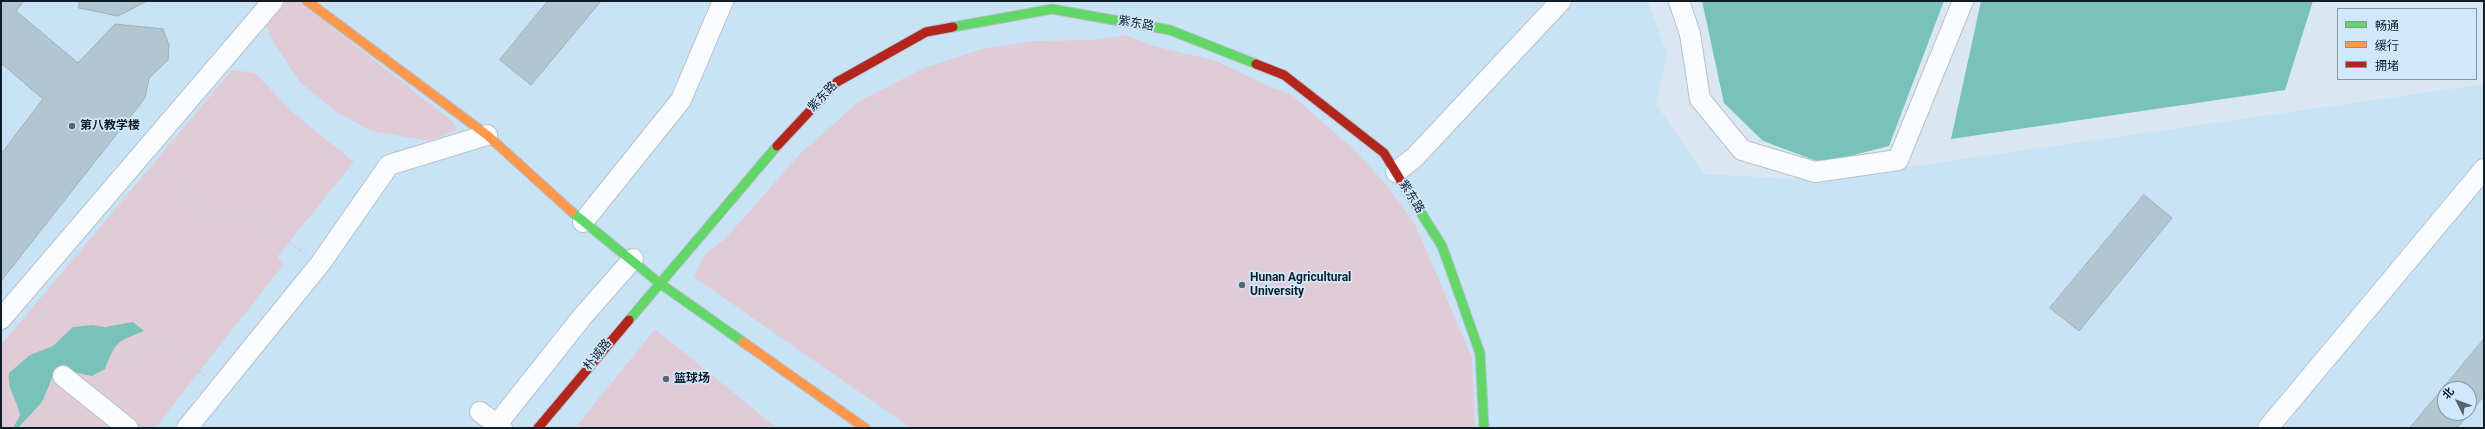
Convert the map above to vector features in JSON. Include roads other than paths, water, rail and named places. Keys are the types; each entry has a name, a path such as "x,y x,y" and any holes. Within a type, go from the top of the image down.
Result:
{"street":[{"path":"1,318 273,1"},
{"path":"307,1 487,135 583,222 633,259 658,282 865,428"},
{"path":"583,222 681,100 723,1"},
{"path":"1396,172 1414,158 1561,1"},
{"path":"1679,1 1690,34 1700,99 1742,150 1815,172 1898,160 1963,1"},
{"name":"紫东路","path":"658,282 757,167 836,82 926,32 1052,9 1170,30 1284,75 1384,153 1442,246 1480,353 1484,428"},
{"path":"187,428 320,264 389,165 487,135"},
{"path":"2268,428 2484,169"},
{"path":"480,412 498,427 582,317 633,259"},
{"name":"朴诚路","path":"538,428 658,282"},
{"path":"70,382 128,428"}],"place":[{"name":"第八教学楼","path":"72,126"},
{"name":"Hunan Agricultural University","path":"1242,285"},
{"name":"篮球场","path":"666,379"}]}
